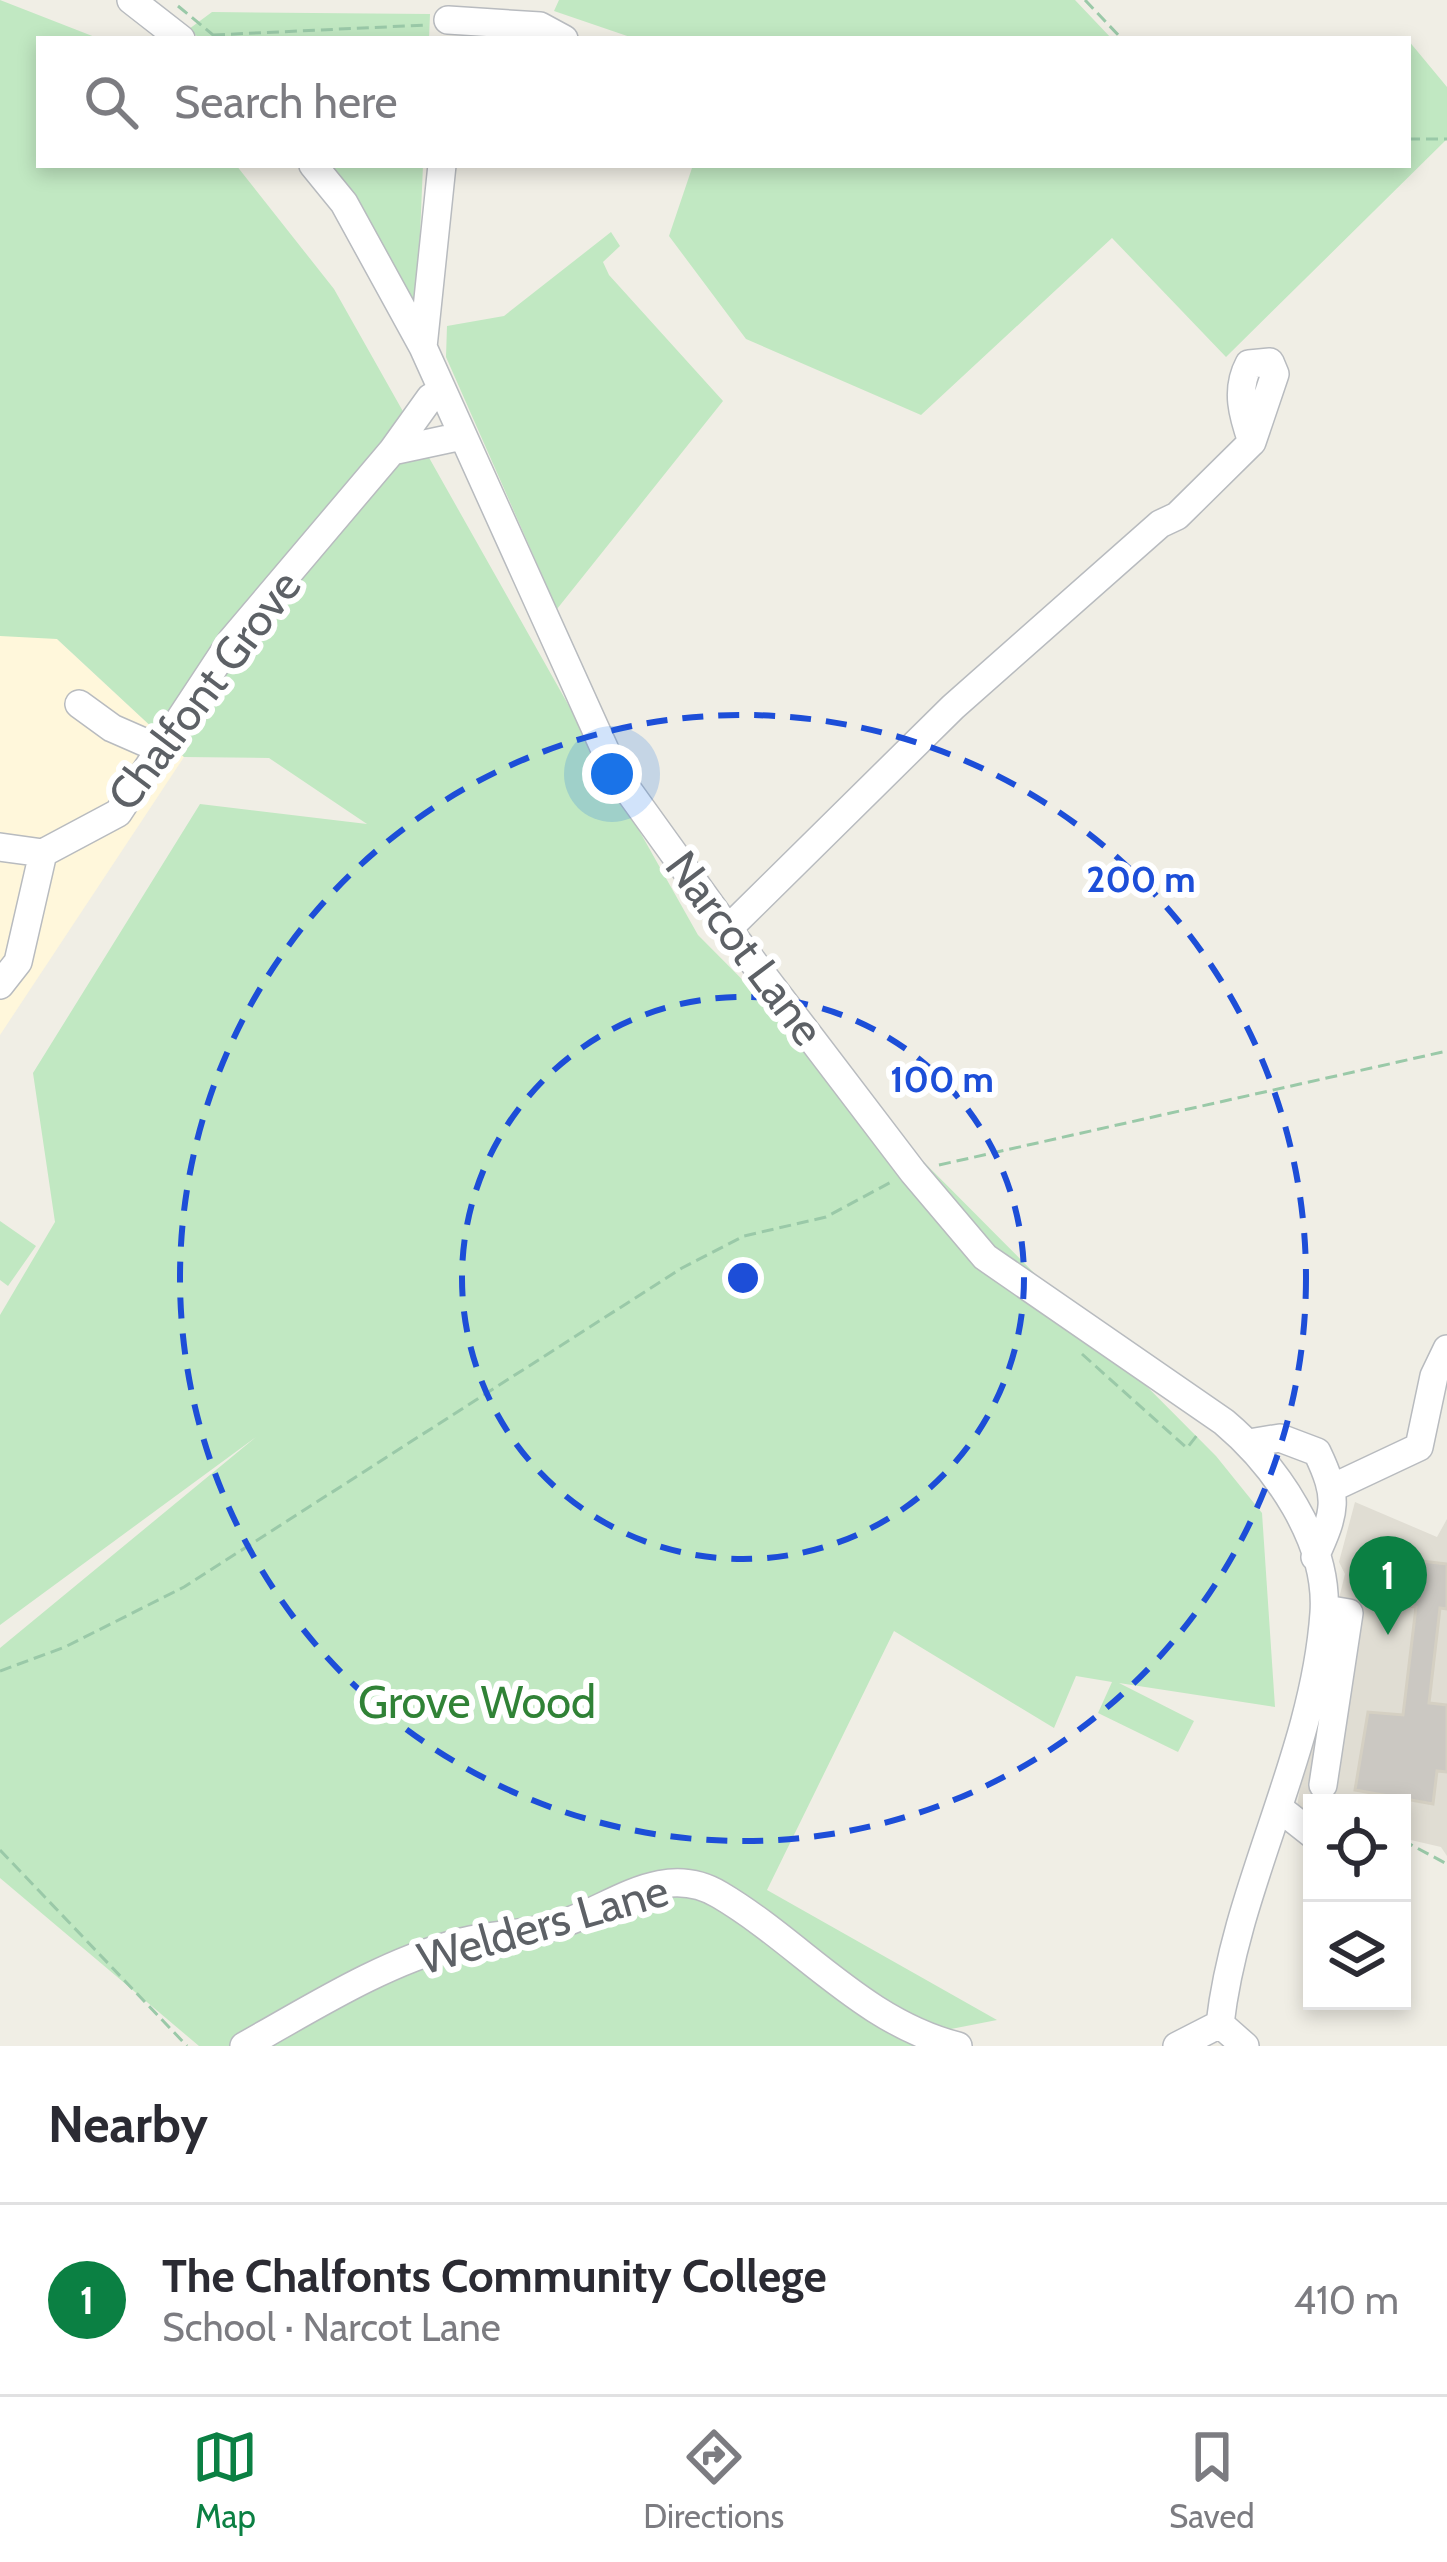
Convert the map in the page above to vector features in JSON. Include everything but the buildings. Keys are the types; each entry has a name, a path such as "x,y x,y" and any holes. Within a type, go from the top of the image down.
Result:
{"street":[{"path":"131,0 185,26"},
{"path":"449,21 540,26 558,36"},
{"name":"Narcot Lane","path":"315,168 344,203 423,347 615,772 905,1175 985,1257 1213,1413 1249,1443 1290,1497 1315,1557 1324,1609 1308,1700 1279,1808 1226,1971 1220,2024"},
{"path":"423,347 442,168"},
{"name":"Chalfont Grove","path":"43,853 118,813 232,640 392,451 430,398 442,391"},
{"path":"392,451 462,436"},
{"path":"728,928 953,706 1160,524 1177,516 1252,442"},
{"path":"79,704 112,728 160,749"},
{"path":"0,847 43,853 18,962 0,985"},
{"path":"1334,1487 1419,1447 1434,1376 1447,1349"},
{"path":"1249,1443 1280,1438 1317,1451 1334,1487 1332,1520 1315,1557"},
{"path":"1323,1785 1349,1613 1324,1609"},
{"path":"1279,1808 1303,1827"},
{"name":"Welders Lane","path":"244,2046 358,1982 457,1943 558,1925 610,1900 676,1880 718,1893 880,2012 958,2046"},
{"path":"1177,2046 1220,2024 1245,2046"}],"path":[{"path":"185,26 189,0"},
{"path":"1085,0 1119,36"},
{"path":"213,34 449,21"},
{"path":"1411,139 1447,139"},
{"path":"0,1671 65,1647 184,1587 682,1268 744,1236 826,1217 905,1175 1447,1052"},
{"path":"1083,1354 1187,1448 1213,1413"},
{"path":"1411,1845 1447,1864"},
{"path":"0,1850 187,2046"}],"shaded area":[{"path":"0,615 57,639 184,757 0,1035"},
{"path":"1355,1502 1437,1537 1447,1519 1447,1856 1441,1847 1411,1840 1411,1794 1303,1794 1303,1815 1296,1813 1315,1695 1345,1574 1339,1562"}],"green space":[{"name":"Grove Wood","path":"0,0 92,36 36,36 36,168 238,168 334,289 698,935 1216,1456 1262,1513 1275,1707 1119,1683 1194,1721 1178,1752 1098,1713 1112,1682 1076,1676 1054,1728 894,1631 767,1890 997,2020 951,2029 934,2046 199,2046 0,1878 0,1648 256,1437 0,1625 0,1315 55,1222 33,1073 200,804 367,824 269,758 184,757 57,639 0,636"},
{"path":"559,0 1075,0 1109,36 627,36 554,11"},
{"path":"212,12 430,14 429,36 197,36 189,29"},
{"path":"1411,44 1447,87 1447,139 1226,357 1112,238 921,415 746,339 669,236 692,168 1411,168"},
{"path":"320,168 423,168 417,307"},
{"path":"611,232 620,246 603,262 609,275 723,401 557,609 446,357 447,326 504,316"},
{"path":"0,1221 36,1246 8,1286 0,1280"}],"place":[{"name":"The Chalfonts Community College","path":"1388,1635"}]}
